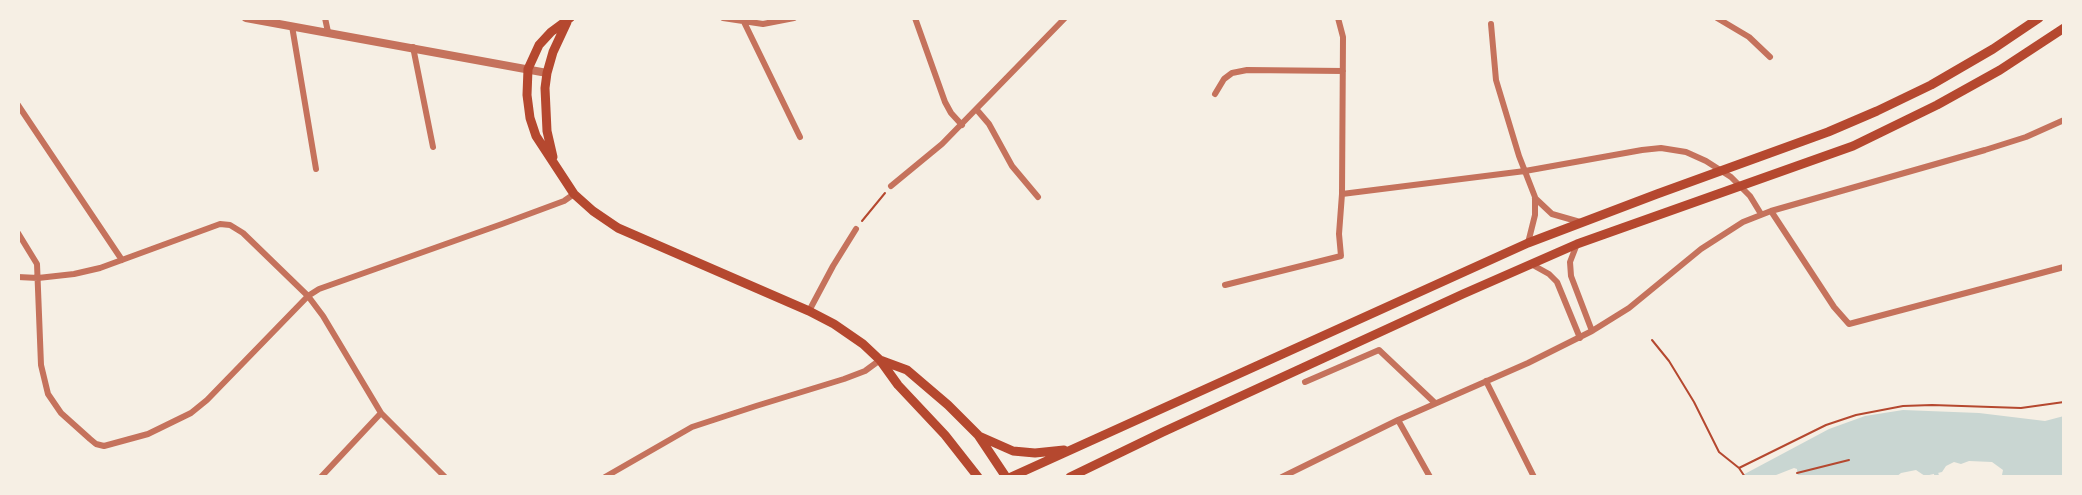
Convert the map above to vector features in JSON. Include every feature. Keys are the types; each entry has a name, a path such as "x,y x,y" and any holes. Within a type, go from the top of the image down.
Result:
{"main road":[{"path":"1011,477 1528,243 1698,178 1828,132 1922,89 1993,49 2039,18"},
{"path":"569,19 551,32 539,45 528,69 526,95 536,136 574,194 593,211 618,228 834,324 880,360 898,385 945,435 978,477"},
{"path":"555,164 547,131 544,102 546,73 569,19"},
{"path":"1070,477 1452,298 1577,244 1853,146 1937,105 2000,70 2064,28"},
{"path":"880,360 907,370 948,405 978,435 1006,477"},
{"path":"978,435 1013,451 1035,453 1069,450"}],"street":[{"path":"246,18 546,73"},
{"path":"325,18 328,32"},
{"path":"723,18 763,24 794,18"},
{"path":"915,18 945,102 962,125"},
{"path":"891,186 962,125 1065,18"},
{"path":"1225,285 1341,256 1339,234 1342,194 1343,37 1338,18"},
{"path":"1717,18 1749,37 1770,57"},
{"path":"744,22 800,138"},
{"path":"1491,24 1496,80 1534,197 1535,215 1528,243"},
{"path":"292,26 316,169"},
{"path":"413,47 433,147"},
{"path":"1215,94 1224,79 1232,73 1247,70 1343,71"},
{"path":"18,105 122,260"},
{"path":"977,110 989,124 1012,166 1038,197"},
{"path":"1282,477 1398,420 1593,331 1629,309 1720,236 1743,222 1761,214 2026,137 2064,120"},
{"path":"1342,194 1525,171 1661,148 1686,152 1706,161 1731,177 1750,196 1761,214"},
{"path":"18,233 34,257 38,278 41,365 48,394 61,413 96,444 104,446 148,434 191,413 207,400 308,296 319,289 564,201 574,194"},
{"path":"1534,197 1552,214 1581,222"},
{"path":"1771,211 1834,307 1849,324 2064,267"},
{"path":"18,277 38,278 74,274 122,260 220,224 230,225 243,233 308,296 323,316 381,413 445,477"},
{"path":"809,311 856,229"},
{"path":"1577,244 1570,262 1570,276 1593,331"},
{"path":"1531,264 1549,274 1557,282 1580,338"},
{"path":"1305,382 1379,350 1435,403"},
{"path":"605,477 692,428 844,379 865,371 880,360"},
{"path":"1486,381 1534,477"},
{"path":"321,477 381,413"},
{"path":"1398,420 1431,477"}],"path":[{"path":"856,229 891,186"},
{"path":"1652,340 1670,362 1694,402 1719,452 1739,468 1745,477"},
{"path":"1739,468 1826,426 1856,415 1903,406 2021,408 2064,402"},
{"path":"1797,473 1849,460"}],"shaded area":[{"path":"1903,410 1979,413 2045,421 2064,416 2064,477 2007,477 2002,475 2003,470 1992,462 1969,461 1961,464 1954,462 1946,466 1942,472 1925,476 1916,470 1901,473 1896,477 1798,477 1797,469 1794,468 1771,477 1739,477 1829,429 1865,416"}],"waterway":[{"path":"1936,473 1937,477"}]}
